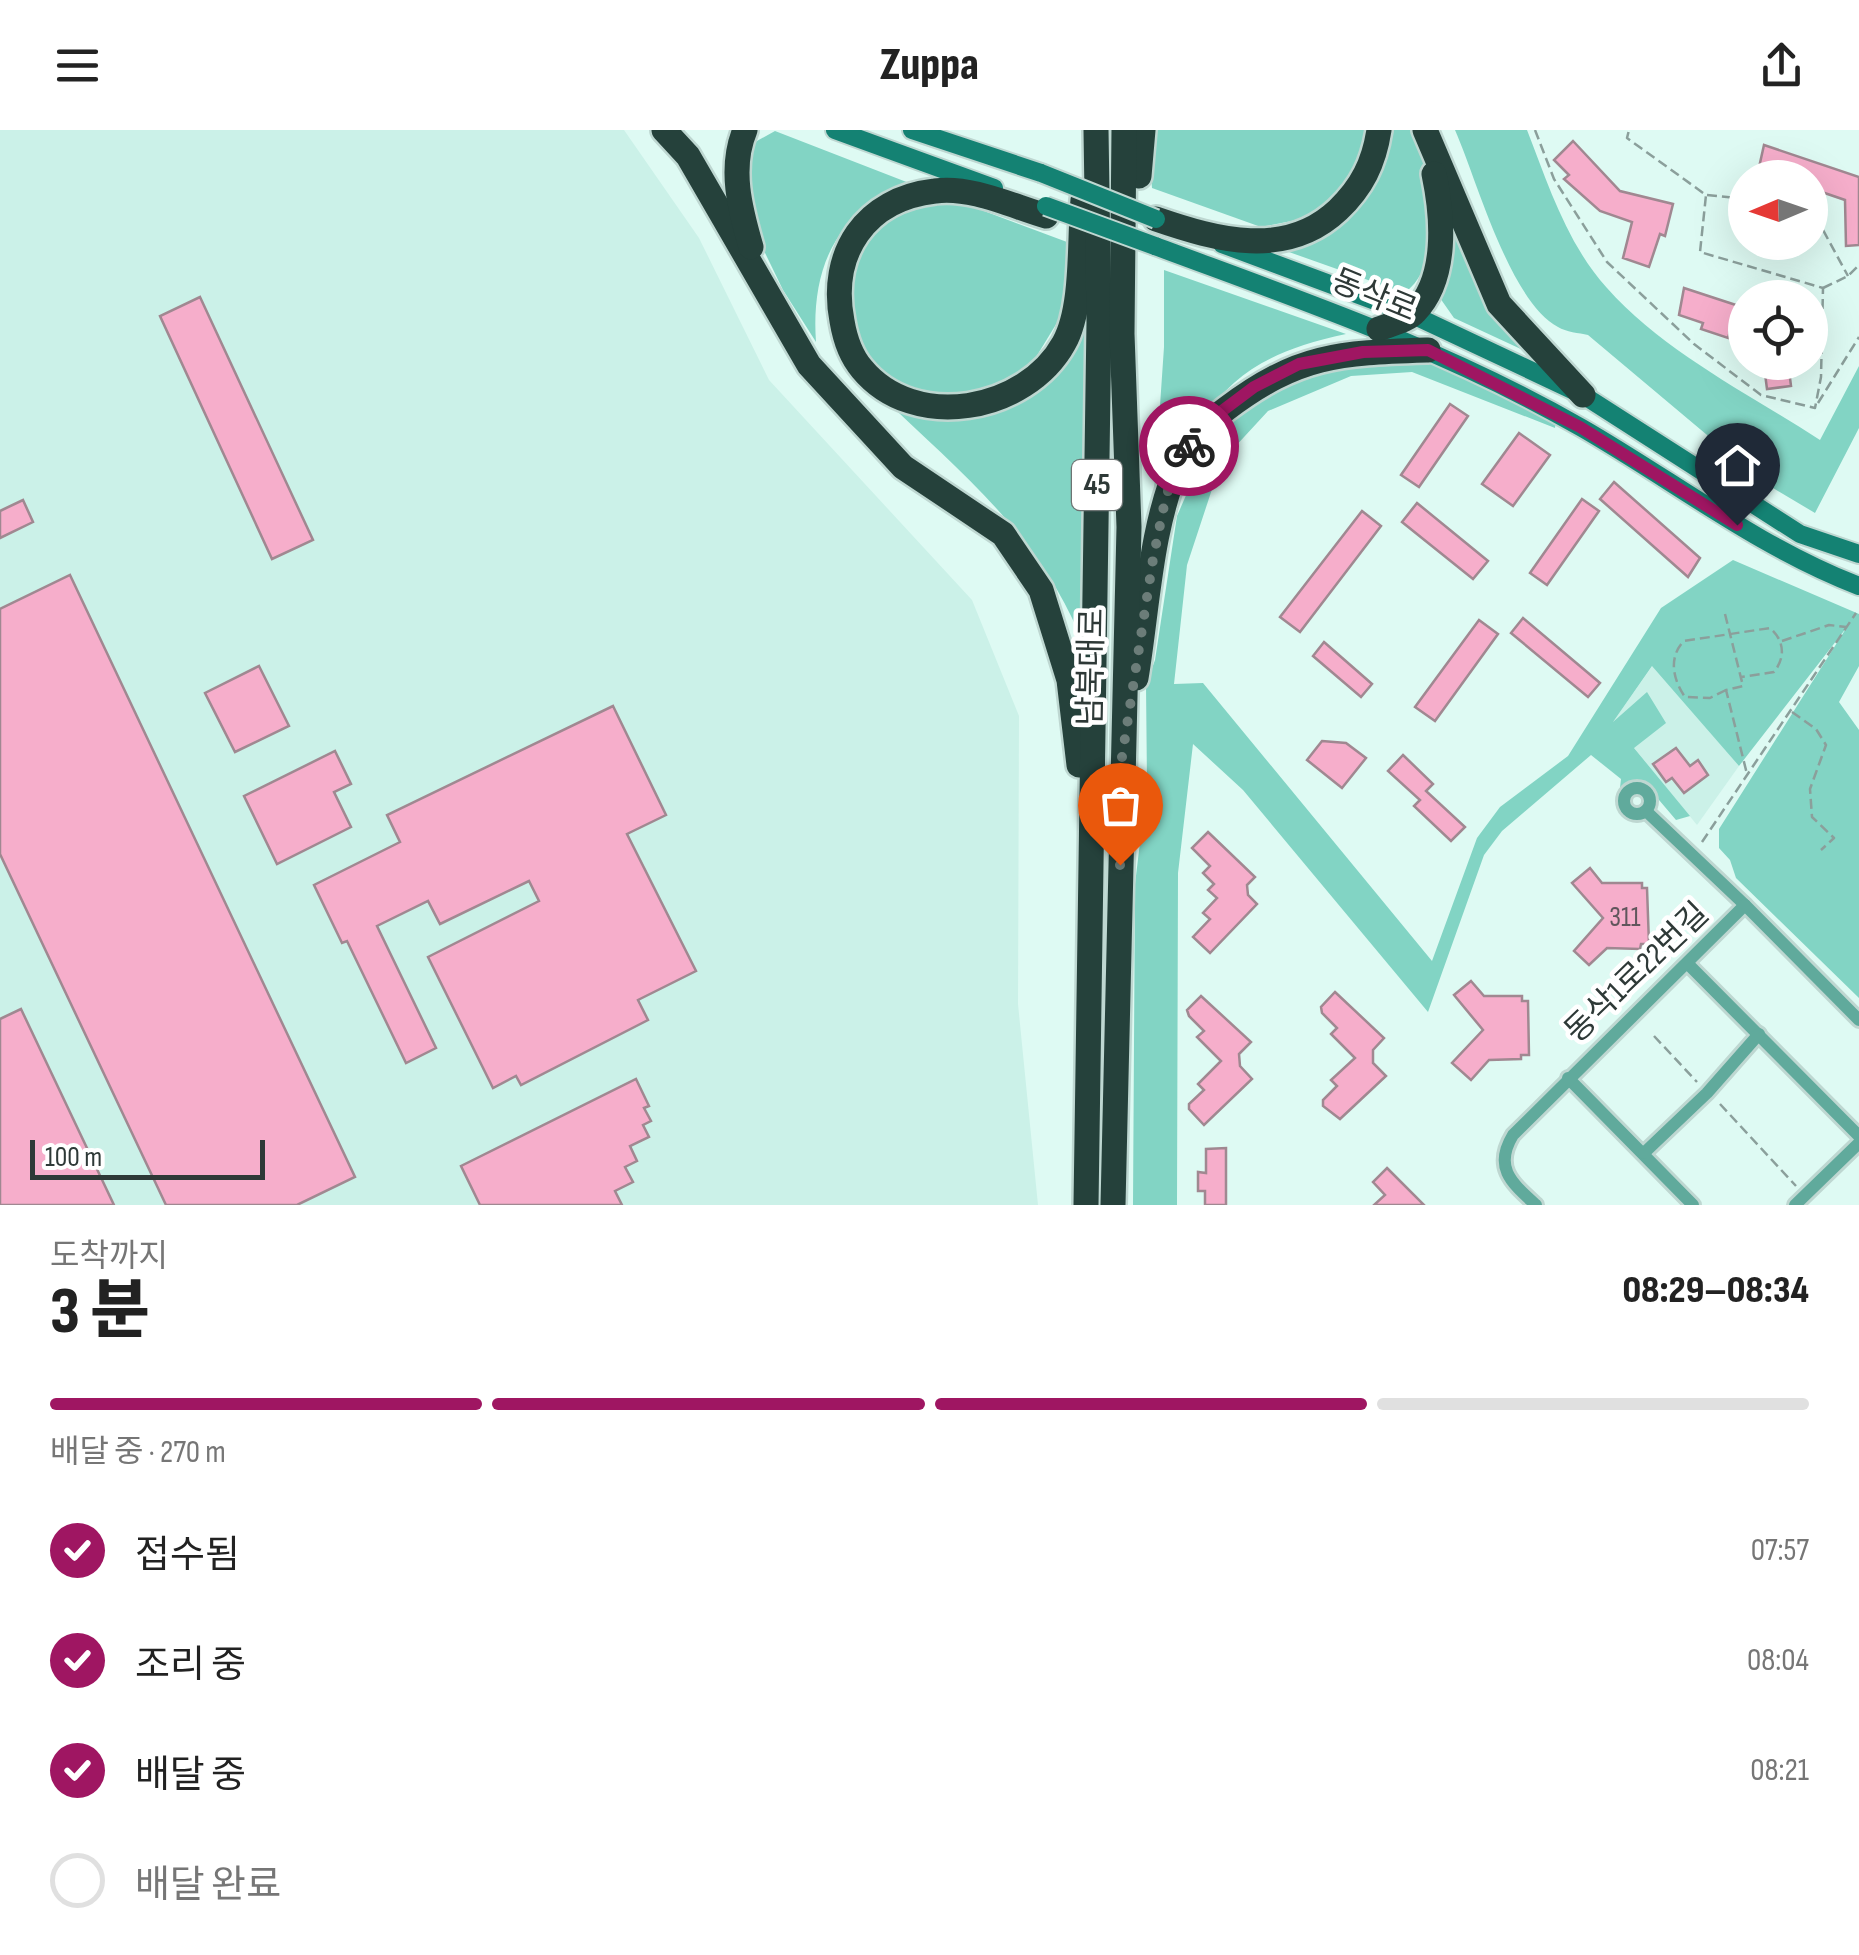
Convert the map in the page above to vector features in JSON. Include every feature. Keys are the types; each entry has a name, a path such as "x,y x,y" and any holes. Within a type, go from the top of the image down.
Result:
{"highway":[{"path":"664,130 688,156 809,365 902,467 1003,534 1041,590 1069,680 1090,840"},
{"path":"744,130 736,162 738,192 762,283"},
{"path":"1046,211 959,191 917,194 880,211 849,246 838,274 846,344 860,367 878,386 911,401 946,408 975,406 1010,393 1038,375 1064,342 1076,308 1088,130"},
{"name":"남북대로","path":"1086,1205 1099,322 1096,130"},
{"name":"남북대로","path":"1112,1205 1129,527 1122,334 1124,130"},
{"path":"1127,415 1143,130"},
{"path":"1156,218 1198,234 1260,242 1291,240 1323,224 1358,191 1376,154 1379,130"},
{"path":"1378,329 1413,315 1432,288 1442,236 1425,130"},
{"path":"1425,130 1499,304 1583,395"},
{"path":"1122,757 1153,559 1166,496 1182,455 1214,417 1254,387 1299,364 1363,352 1428,350"}],"main road":[{"name":"동삭로","path":"835,130 1428,350 1580,427 1768,545 1859,586"},
{"name":"동삭로","path":"912,130 1041,173 1413,315 1583,395 1800,534 1859,554"}],"street":[{"path":"1646,811 1745,905"},
{"name":"동삭1로22번길","path":"1536,1205 1510,1178 1504,1150 1513,1135 1745,905 1859,1020"},
{"path":"1688,964 1859,1139 1795,1205"},
{"path":"1644,1153 1707,1093 1759,1034"},
{"path":"1568,1078 1692,1205"}],"path":[{"path":"1535,130 1554,179 1607,262 1694,344 1762,396 1815,408"},
{"path":"1629,130 1627,138 1706,194 1728,197"},
{"path":"1706,194 1700,252 1796,280"},
{"path":"1828,238 1848,276"},
{"path":"1828,286 1848,276 1859,265"},
{"path":"1815,408 1859,337"},
{"path":"1815,408 1820,380"},
{"path":"1726,614 1731,635 1741,678 1743,686 1696,700 1685,697 1676,680 1674,658 1684,642 1731,635 1761,626 1770,628 1780,641 1783,655 1774,672 1741,678"},
{"path":"1702,844 1856,614"},
{"path":"1780,641 1830,624 1847,627"},
{"path":"1726,690 1747,775"},
{"path":"1791,711 1816,728 1826,746 1810,790 1812,817 1834,838 1821,850"},
{"path":"1654,1036 1701,1086"},
{"path":"1715,1100 1798,1188"}],"shaded area":[{"path":"0,130 624,130 699,238 769,380 972,600 1019,716 1018,1004 1038,1205 0,1205"},
{"path":"1653,665 1739,766 1697,825 1613,722"}],"green space":[{"path":"1152,130 1370,130 1355,181 1312,217 1261,227 1152,188 1148,140"},
{"path":"1390,130 1410,130 1430,181 1432,225 1428,255 1407,291 1272,246 1382,163"},
{"path":"1455,130 1527,130 1570,233 1607,288 1681,352 1820,440 1859,366 1859,428 1815,513 1763,482 1588,335 1561,329 1541,313 1510,267"},
{"path":"775,131 922,188 876,203 845,229 825,262 820,281 816,342 783,290 752,226 748,146"},
{"path":"928,198 960,202 1067,242 1066,308 1030,367 994,392 928,399 876,371 848,326 856,248 887,217"},
{"path":"1450,218 1500,319 1523,350 1454,318 1440,298 1448,264"},
{"path":"1164,270 1346,334 1273,358 1246,373 1224,392 1188,442 1153,508 1164,347"},
{"path":"1086,328 1078,631 1060,595 1016,531 880,395 947,416 978,416 998,411 1017,403 1050,379"},
{"path":"1441,365 1556,420 1555,428 1412,372 1351,376 1268,411 1221,462 1187,565 1174,684 1203,683 1432,961 1477,838 1500,807 1568,756 1661,608 1733,560 1859,614 1859,666 1839,702 1859,730 1859,998 1736,878 1730,860 1719,848 1719,829 1847,627 1739,766 1652,666 1613,722 1647,692 1666,723 1634,748 1690,816 1676,820 1648,787 1627,788 1619,797 1621,779 1591,755 1502,831 1484,855 1428,1012 1243,790 1193,744 1178,873 1177,1205 1133,1205 1135,884 1147,784 1146,685 1155,660 1177,516 1204,454 1253,398 1324,367"}],"building":[{"path":"1573,141 1620,191 1673,204 1665,236 1660,234 1649,267 1623,258 1632,222 1600,211 1564,179 1569,175 1554,160"},
{"path":"1764,145 1809,160 1761,160"},
{"path":"1828,167 1859,177 1859,245 1846,246 1845,200 1828,194"},
{"path":"1684,288 1728,302 1728,338 1701,329 1703,323 1679,315"},
{"path":"200,297 313,540 272,559 160,316"},
{"path":"1766,380 1790,380 1791,386 1767,389"},
{"path":"1450,404 1468,416 1419,487 1401,475"},
{"path":"1519,433 1550,455 1513,506 1482,484"},
{"path":"1614,482 1700,558 1688,577 1600,499"},
{"path":"1582,499 1599,511 1547,585 1530,573"},
{"path":"23,500 33,522 0,538 0,511"},
{"path":"1417,503 1488,561 1473,579 1402,522"},
{"path":"1362,511 1381,526 1300,632 1280,617"},
{"path":"70,575 355,1177 297,1205 166,1205 0,854 0,609"},
{"path":"1523,618 1600,683 1588,697 1511,633"},
{"path":"1479,620 1498,634 1435,721 1415,707"},
{"path":"1324,642 1372,684 1361,697 1313,656"},
{"path":"259,666 289,726 235,752 205,693"},
{"path":"613,706 666,815 627,834 696,971 638,1000 648,1020 521,1085 516,1076 493,1088 428,957 539,901 529,881 440,924 428,901 377,926 436,1048 406,1063 347,941 342,943 314,885 400,842 387,815"},
{"path":"1322,741 1346,743 1366,758 1342,788 1307,760"},
{"path":"1676,748 1690,766 1698,760 1708,775 1684,793 1672,778 1666,782 1653,764"},
{"path":"335,751 351,784 334,792 351,827 277,864 244,796"},
{"path":"1403,755 1433,784 1426,791 1465,827 1451,841 1414,806 1420,800 1388,771"},
{"path":"1208,832 1255,877 1247,885 1248,895 1257,904 1210,953 1193,937 1210,919 1203,913 1217,898 1208,890 1214,884 1203,873 1210,866 1192,848"},
{"path":"1590,868 1602,883 1642,883 1642,888 1647,888 1649,944 1641,944 1640,949 1607,948 1589,965 1574,951 1603,918 1572,883"},
{"path":"1471,981 1484,996 1522,996 1522,1001 1528,1001 1529,1055 1489,1060 1471,1080 1452,1063 1483,1030 1454,995"},
{"path":"1335,992 1384,1038 1373,1050 1373,1063 1386,1076 1340,1119 1323,1106 1323,1100 1337,1086 1331,1080 1355,1058 1331,1034 1337,1028 1322,1013 1321,1007"},
{"path":"1201,996 1251,1042 1239,1054 1240,1066 1252,1079 1204,1125 1189,1104 1204,1090 1198,1084 1221,1061 1197,1037 1204,1031 1187,1010"},
{"path":"21,1009 114,1205 0,1205 0,1019"},
{"path":"636,1079 649,1106 644,1108 651,1121 643,1125 649,1137 630,1146 637,1161 625,1167 633,1182 615,1191 622,1205 480,1205 461,1166"},
{"path":"1226,1148 1226,1205 1205,1205 1205,1191 1198,1191 1198,1172 1206,1173 1206,1149"},
{"path":"1387,1168 1424,1205 1374,1205 1385,1195 1373,1182"}],"way so far":[{"path":"1120,865 1122,757 1153,559 1166,496 1189,446"}],"route":[{"path":"1189,446 1214,417 1254,387 1299,364 1363,352 1428,350 1580,427 1737,525"}]}
